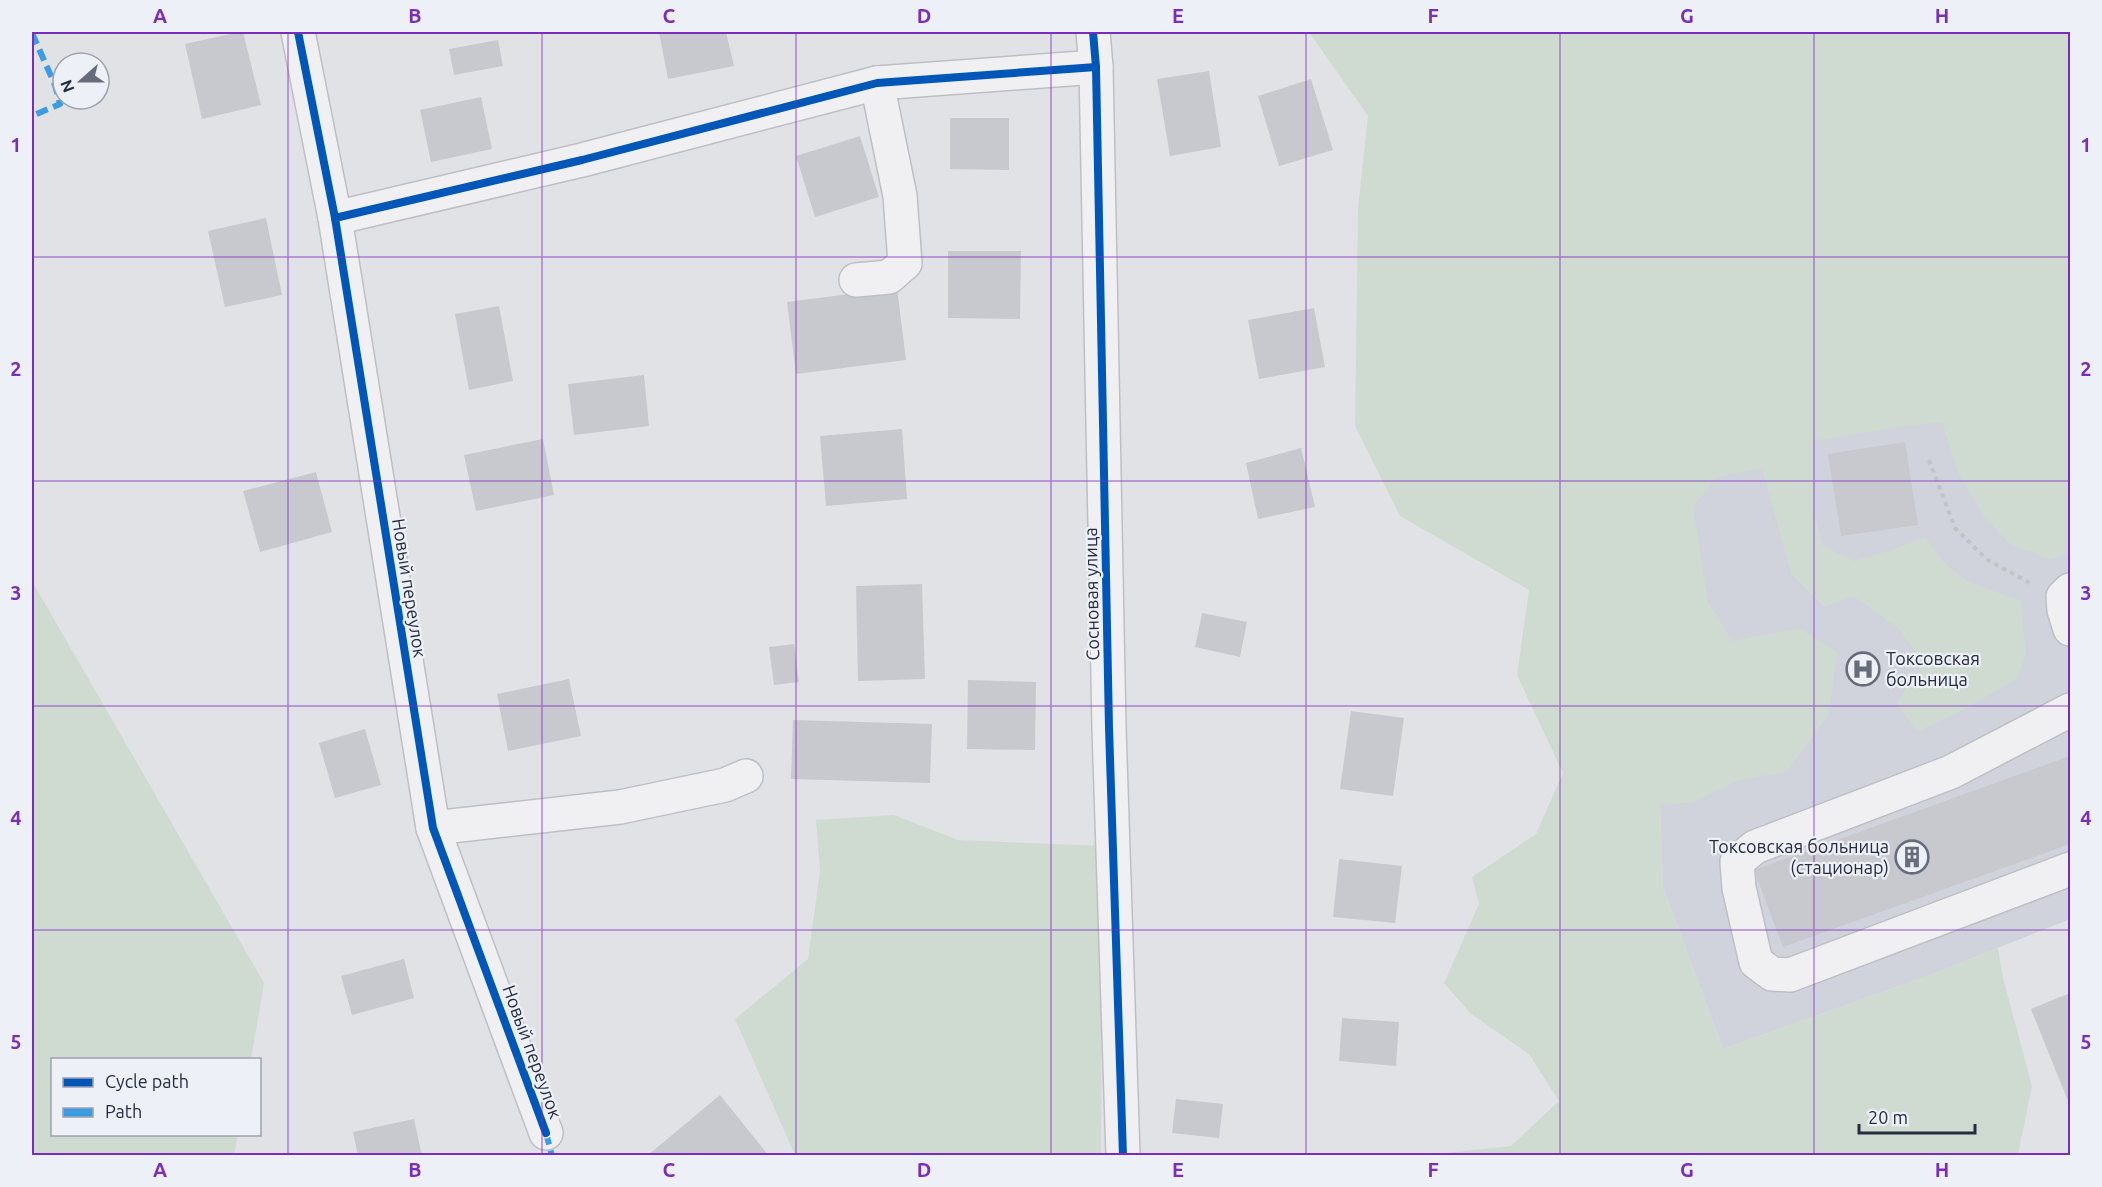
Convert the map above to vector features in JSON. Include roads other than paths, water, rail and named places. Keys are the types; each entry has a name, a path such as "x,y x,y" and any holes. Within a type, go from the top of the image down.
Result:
{"street":[{"name":"Новый переулок","path":"298,32 335,218 433,828 546,1133"},
{"name":"Сосновая улица","path":"1093,32 1096,67 1109,728 1123,1155"},
{"path":"335,218 582,160 877,83 1096,67"},
{"path":"856,280 889,277 905,263 900,196 877,83"},
{"path":"2067,593 2064,610 2070,629"},
{"path":"2070,710 1951,772 1755,847 1737,862 1739,888 1756,962 1772,974 1790,975 2070,869"},
{"path":"433,828 620,807 725,784 746,776"}],"place":[{"name":"Токсовская больница","path":"1863,669"},
{"name":"Токсовская больница (стационар)","path":"1912,857"}]}
